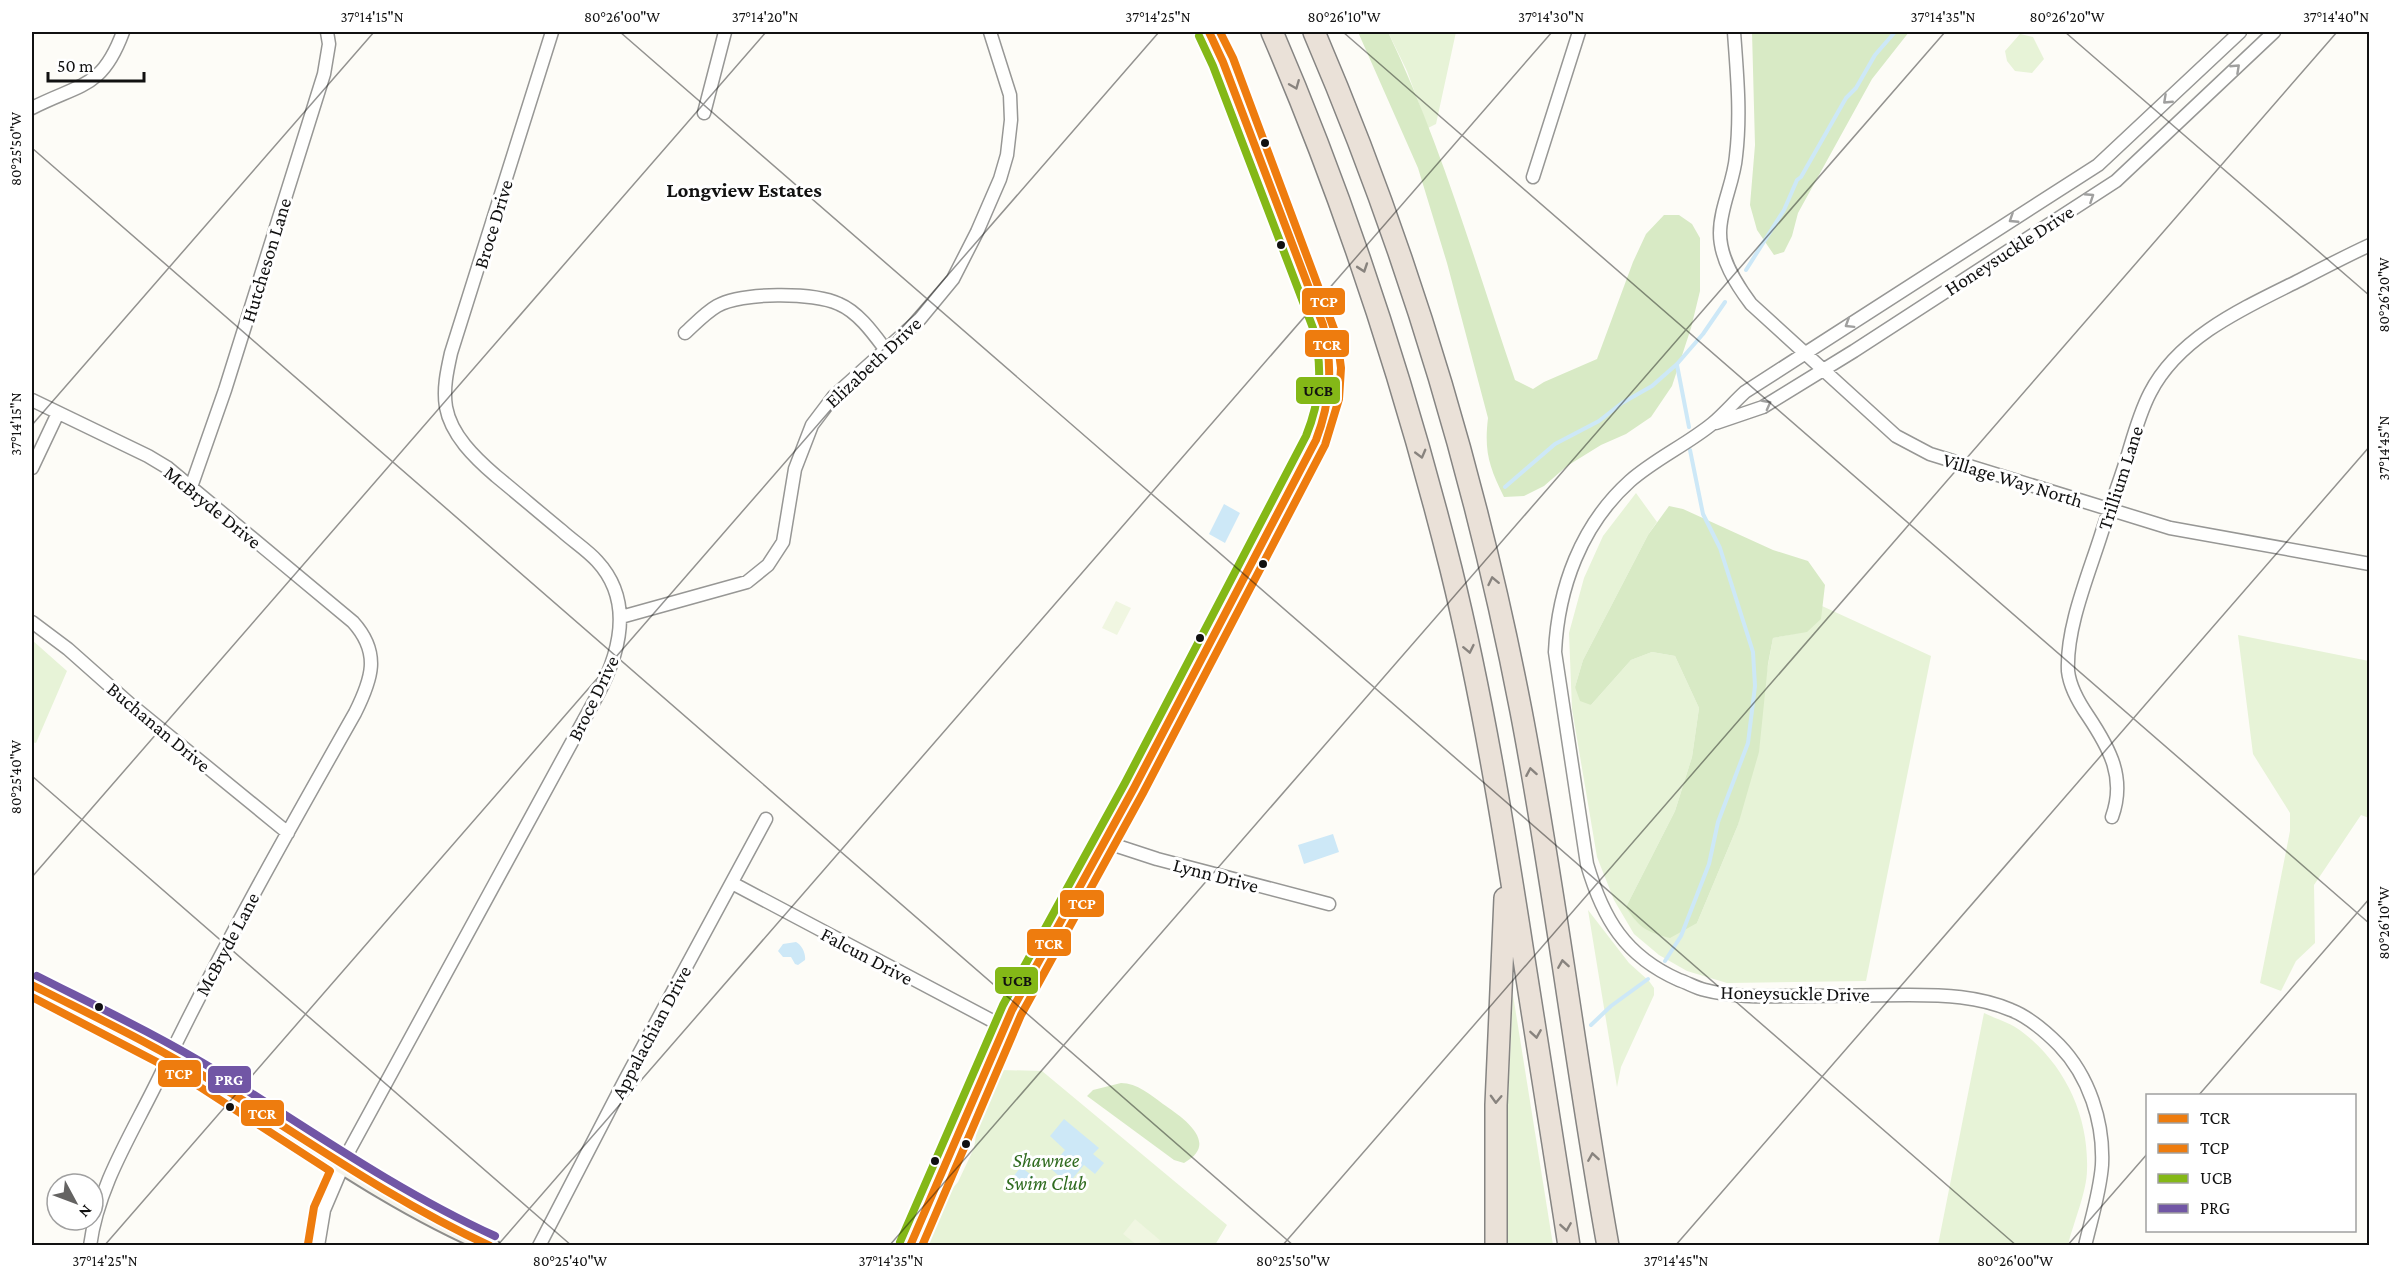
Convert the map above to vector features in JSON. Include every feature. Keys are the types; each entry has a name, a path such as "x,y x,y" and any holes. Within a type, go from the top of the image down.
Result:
{"highway":[{"path":"1272,32 1308,118 1355,246 1414,431 1451,572 1470,656 1507,852 1569,1245"},
{"path":"1314,32 1365,161 1408,282 1458,440 1488,559 1521,711 1608,1245"},
{"path":"1496,1245 1496,1105 1507,852"}],"main road":[{"path":"910,1245 1004,1027 1028,978 1105,842 1316,440 1326,414 1331,386 1331,360 1323,325 1223,62 1209,32"},
{"path":"32,985 169,1056 212,1081 343,1167 427,1216 491,1245"}],"street":[{"path":"32,108 95,78 114,56 123,32"},
{"name":"Hutcheson Lane","path":"191,487 225,390 324,74 329,44 327,32"},
{"name":"Broce Drive","path":"318,1245 324,1210 350,1149 602,687 617,649 621,618 612,585 597,561 484,466 458,435 446,405 446,381 451,353 552,32"},
{"path":"704,113 725,32"},
{"name":"Elizabeth Drive","path":"621,618 747,582 768,565 783,542 795,469 812,425 834,396 920,319 953,279 977,232 1000,179 1007,155 1011,120 1008,83 990,32"},
{"path":"1533,177 1579,32"},
{"name":"Village Way North","path":"1734,32 1740,107 1736,159 1720,233 1723,254 1740,289 1752,304 1896,436 1930,454 2170,528 2370,564"},
{"name":"Honeysuckle Drive","path":"2085,1245 2102,1167 2101,1131 2093,1100 2083,1078 2065,1052 2044,1030 2013,1011 1978,999 1942,995 1744,996 1703,990 1664,973 1636,954 1613,929 1597,897 1587,864 1555,652 1556,632 1565,584 1580,546 1602,512 1629,482 1712,424 1745,392 1805,351 2098,165 2240,32"},
{"name":"Honeysuckle Drive","path":"1712,424 1763,407 2116,181 2274,32"},
{"name":"Trillium Lane","path":"2112,818 2119,798 2115,770 2105,741 2077,700 2068,673 2069,646 2109,509 2140,414 2151,391 2171,363 2208,330 2241,310 2370,245"},
{"path":"685,333 707,312 728,301 768,297 810,297 828,300 850,310 885,349"},
{"name":"McBryde Drive","path":"32,400 168,468 352,622 362,632 369,648"},
{"path":"32,468 58,413"},
{"name":"Buchanan Drive","path":"32,622 68,649 147,718 288,833"},
{"name":"McBryde Lane","path":"90,1245 98,1207 111,1174 169,1056 361,700 371,670 369,648"},
{"name":"Appalachian Drive","path":"539,1245 766,819"},
{"name":"Lynn Drive","path":"1105,842 1157,859 1329,904"},
{"name":"Falcun Drive","path":"732,883 1004,1027"}],"green space":[{"path":"1358,32 1388,32 1407,74 1441,160 1515,380 1533,389 1597,359 1633,262 1646,234 1664,215 1679,215 1692,224 1700,238 1700,291 1691,328 1672,386 1651,417 1626,434 1601,445 1567,466 1544,486 1524,496 1504,497 1491,468 1487,450 1488,418 1447,263 1418,168"},
{"path":"1388,32 1456,32 1436,124 1428,128 1407,71"},
{"path":"1752,32 1909,32 1872,79 1798,213 1792,236 1784,252 1774,255 1757,230 1750,205 1755,145"},
{"path":"2020,34 2033,37 2044,59 2032,73 2015,71 2007,61 2005,51"},
{"path":"1636,493 1657,522 1583,660 1575,687 1591,705 1631,660 1652,652 1675,656 1699,708 1692,757 1675,811 1626,907 1697,923 1738,825 1773,638 1807,631 1820,619 1822,606 1931,656 1866,981 1727,983 1687,971 1659,955 1634,934 1614,900 1597,857 1572,709 1569,633 1584,578 1603,536"},
{"path":"1669,506 1683,509 1773,550 1808,561 1825,585 1821,619 1807,632 1773,638 1759,752 1738,825 1697,923 1670,938 1644,928 1626,907 1675,811 1692,757 1699,708 1675,656 1652,652 1631,660 1591,705 1580,701 1575,687 1583,660 1648,535"},
{"path":"1116,601 1131,608 1117,635 1102,628"},
{"path":"2238,635 2369,661 2369,818 2361,815 2314,885 2315,943 2296,961 2281,991 2260,983 2290,831 2290,813 2253,754"},
{"path":"32,640 67,671 36,743 32,742"},
{"path":"1588,910 1629,963 1654,988 1654,995 1621,1067 1617,1087"},
{"path":"1513,995 1553,1245 1508,1246 1506,1144"},
{"path":"1984,1013 2017,1028 2037,1044 2062,1075 2079,1111 2087,1150 2087,1170 2068,1245 1938,1245"},
{"name":"Shawnee Swim Club","path":"1001,1070 1042,1071 1227,1225 1215,1245 928,1246 945,1197 958,1182 974,1148 978,1123"},
{"path":"1121,1083 1144,1090 1188,1123 1199,1139 1199,1147 1195,1155 1184,1163 1174,1160 1087,1096 1093,1090"},
{"path":"1135,1219 1161,1241 1156,1245 1137,1245 1123,1234"}],"water":[{"path":"1224,504 1240,513 1225,543 1209,534"},
{"path":"1333,834 1339,852 1304,864 1298,845"},
{"path":"796,942 802,947 805,958 798,965 791,957 783,957 778,951 783,944"},
{"path":"1064,1119 1099,1148 1093,1154 1104,1163 1095,1174 1084,1165 1068,1184 1050,1168 1065,1150 1050,1136"},
{"path":"1021,1167 1039,1181 1030,1192 1012,1178"}],"waterway":[{"path":"1746,270 1784,210 1797,180 1801,177 1846,98 1856,88 1875,55 1895,32"},
{"path":"1505,487 1555,444 1599,421 1622,403 1652,386 1677,364 1703,334 1725,302"},
{"path":"1677,365 1689,427"},
{"path":"1665,961 1681,936 1709,864 1718,822 1748,743 1755,686 1753,652 1720,548 1703,514 1690,450"},
{"path":"1591,1025 1611,1006 1648,979"}],"transit line":[{"name":"TCR","path":"910,1246 1012,1010 1134,788 1316,440 1325,411 1329,369 1323,325 1223,62 1209,32"},
{"name":"TCP","path":"922,1246 1021,1015 1143,793 1325,445 1339,399 1341,368 1337,337 1233,58 1220,32"},
{"name":"UCB","path":"900,1242 1003,1005 1125,783 1306,436 1315,409 1319,369 1313,328 1213,66 1199,36"},
{"name":"PRG","path":"37,976 196,1059 388,1179 495,1236"},
{"name":"TCR","path":"32,985 168,1055 383,1189 490,1246"},
{"name":"TCP","path":"32,997 180,1074 330,1171 314,1207 308,1244"}],"district":[{"name":"Longview Estates","path":"744,190"}]}
